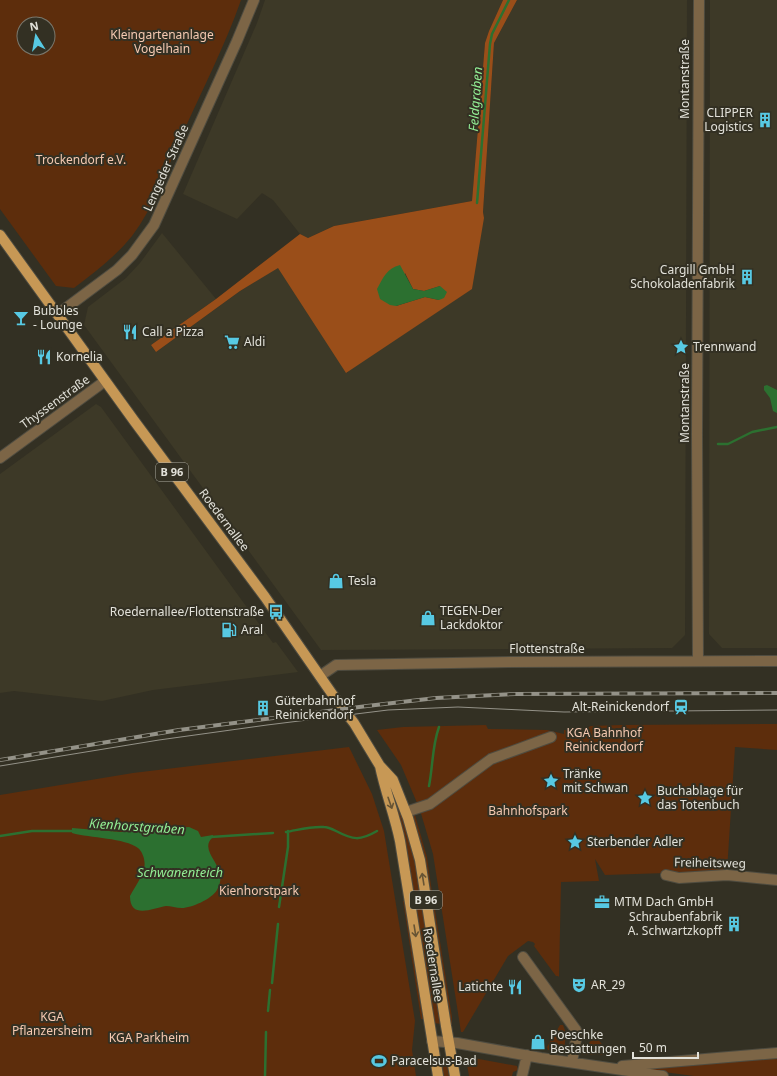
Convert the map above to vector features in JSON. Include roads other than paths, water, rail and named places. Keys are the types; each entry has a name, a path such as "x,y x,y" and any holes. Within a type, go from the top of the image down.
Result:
{"main road":[{"name":"Roedernallee","path":"0,236 265,597 354,723 380,766 393,780 406,812 420,860 455,1076"},
{"name":"Roedernallee","path":"380,766 400,841 438,1076"}],"street":[{"name":"Lengeder Straße","path":"58,314 117,270 132,255 154,225 254,0"},
{"name":"Montanstraße","path":"698,0 698,661"},
{"name":"Thyssenstraße","path":"0,458 105,381"},
{"name":"Flottenstraße","path":"320,676 336,665 510,662 777,661"},
{"path":"406,812 430,804 491,758 551,737"},
{"name":"Freiheitsweg","path":"666,875 679,878 727,875 777,880"},
{"path":"523,957 576,1030 576,1040 572,1062"},
{"path":"432,1042 449,1042 663,1076"},
{"path":"606,1067 777,1053"},
{"path":"522,1076 527,1055"}],"water":[{"path":"400,265 413,289 424,291 440,286 447,292 444,298 439,300 425,297 396,306 390,305 380,299 377,289 381,281 392,268"},
{"path":"767,385 777,390 777,413 773,411 770,398 764,390 764,386"},
{"name":"Schwanenteich","path":"189,827 198,831 201,837 213,835 208,848 220,874 220,881 217,890 211,897 191,906 182,908 166,906 143,911 134,908 131,903 130,896 145,866 144,857 140,850 125,842 72,833 72,828 121,832"}],"waterway":[{"name":"Feldgraben","path":"477,203 490,44 492,34 509,0"},
{"name":"Feldgraben","path":"718,444 728,444 752,432 777,427"},
{"name":"Kienhorstgraben","path":"429,786 435,741 439,727"},
{"name":"Kienhorstgraben","path":"286,832 326,827 352,838 361,838 377,831"},
{"name":"Kienhorstgraben","path":"0,836 32,831 75,831"},
{"path":"279,907 288,847 288,831"},
{"name":"Kienhorstgraben","path":"211,837 273,833"},
{"path":"272,983 278,924"},
{"path":"268,1011 270,990"},
{"path":"265,1076 266,1032"}],"tram line":[{"path":"0,766 159,740 388,710 458,707 564,712 777,710"}],"railway":[{"path":"0,760 179,730 436,698 515,694 777,693"}],"place":[{"name":"CLIPPER Logistics","path":"765,120"},
{"name":"Cargill GmbH Schokoladenfabrik","path":"747,277"},
{"name":"Bubbles - Lounge","path":"21,318"},
{"name":"Call a Pizza","path":"130,332"},
{"name":"Aldi","path":"232,342"},
{"name":"Trennwand","path":"681,347"},
{"name":"Kornelia","path":"44,357"},
{"name":"Tesla","path":"336,581"},
{"name":"Roedernallee/Flottenstraße","path":"276,612"},
{"name":"TEGEN-Der Lackdoktor","path":"428,618"},
{"name":"Aral","path":"229,630"},
{"name":"Alt-Reinickendorf","path":"681,707"},
{"name":"Güterbahnhof Reinickendorf","path":"263,708"},
{"name":"Tränke mit Schwan","path":"551,781"},
{"name":"Buchablage für das Totenbuch","path":"645,798"},
{"name":"Sterbender Adler","path":"575,842"},
{"name":"MTM Dach GmbH","path":"602,902"},
{"name":"Schraubenfabrik A. Schwartzkopff","path":"734,924"},
{"name":"AR_29","path":"579,985"},
{"name":"Latichte","path":"515,987"},
{"name":"Poeschke Bestattungen","path":"538,1042"},
{"name":"Paracelsus-Bad","path":"379,1061"}],"park label":[{"name":"Kleingartenanlage Vogelhain","path":"162,42"},
{"name":"Trockendorf e.V.","path":"81,160"},
{"name":"KGA Bahnhof Reinickendorf","path":"604,740"},
{"name":"Bahnhofspark","path":"528,811"},
{"name":"Kienhorstpark","path":"259,891"},
{"name":"KGA Pflanzersheim","path":"52,1024"},
{"name":"KGA Parkheim","path":"149,1038"}]}
